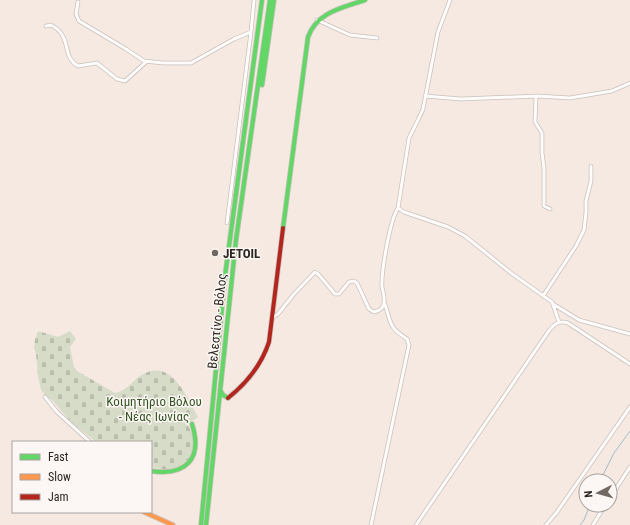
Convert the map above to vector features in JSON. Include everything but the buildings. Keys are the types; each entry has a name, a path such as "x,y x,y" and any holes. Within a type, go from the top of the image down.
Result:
{"main road":[{"path":"258,34 259,0"},
{"name":"Βελεστίνο - Βόλος","path":"201,525 225,276 262,0"},
{"name":"Βελεστίνο - Βόλος","path":"206,525 236,240 270,0"},
{"path":"249,152 257,120 274,0"},
{"path":"218,402 228,398 247,382 263,360 269,342 306,43 317,20 329,13 365,0"},
{"path":"220,390 223,395 228,398"},
{"path":"152,471 161,473 171,471 183,467 191,461 196,453 197,444 196,434 192,424"},
{"path":"146,513 174,525"}],"street":[{"path":"227,223 254,0"},
{"path":"371,525 409,345 407,339 392,328 384,302 382,287 383,268 393,219 398,208 409,138 420,117 438,32 450,0"},
{"path":"78,2 76,14 79,21 146,62 176,64 196,62 234,39 251,32"},
{"path":"317,20 350,35 377,38"},
{"path":"46,26 51,25 61,32 71,62 78,66 97,63 117,79 125,81 146,62"},
{"path":"425,96 461,99 536,97 570,98 615,90 630,83"},
{"path":"536,97 535,122 542,133 544,206 550,208"},
{"path":"543,296 573,251 584,230 586,200 591,181 591,166"},
{"path":"230,195 236,196"},
{"path":"398,208 404,212 461,233 553,304 579,320 587,324 630,334"},
{"path":"273,317 278,314 294,294 315,272 319,274 335,294 339,294 349,282 354,281 357,283 369,309 372,312 378,312 383,307 384,302"},
{"path":"553,304 559,322"},
{"path":"416,525 553,325 559,322 570,324 630,364"},
{"path":"44,397 57,412 89,441"},
{"path":"546,525 557,512 630,407"},
{"path":"618,486 630,467"},
{"path":"593,525 600,513"}],"green space":[{"name":"Κοιμητήριο Βόλου - Νέας Ιωνίας","path":"38,331 58,337 70,331 76,339 70,347 74,367 77,371 115,393 123,390 137,378 151,371 160,371 169,375 183,390 198,417 187,424 191,430 194,443 194,450 189,461 176,469 164,470 152,467 152,441 95,441 71,422 53,401 41,390 34,348"}],"waterway":[{"path":"604,473 614,453 630,431"},
{"path":"580,525 587,513"}],"traffic: fast":[{"path":"201,525 225,276 262,0"},
{"path":"206,525 236,240 270,0"},
{"path":"262,85 274,0"},
{"path":"283,228 308,37 317,22 324,16 365,0"},
{"path":"220,390 223,395 228,398"},
{"path":"152,471 174,471 182,468 189,462 193,456 195,447 195,436 192,424"}],"traffic: slow":[{"path":"146,513 173,525"}],"traffic: jam":[{"path":"228,398 253,373 262,359 269,342 283,228"}],"place":[{"name":"JETOIL","path":"215,253"}]}
